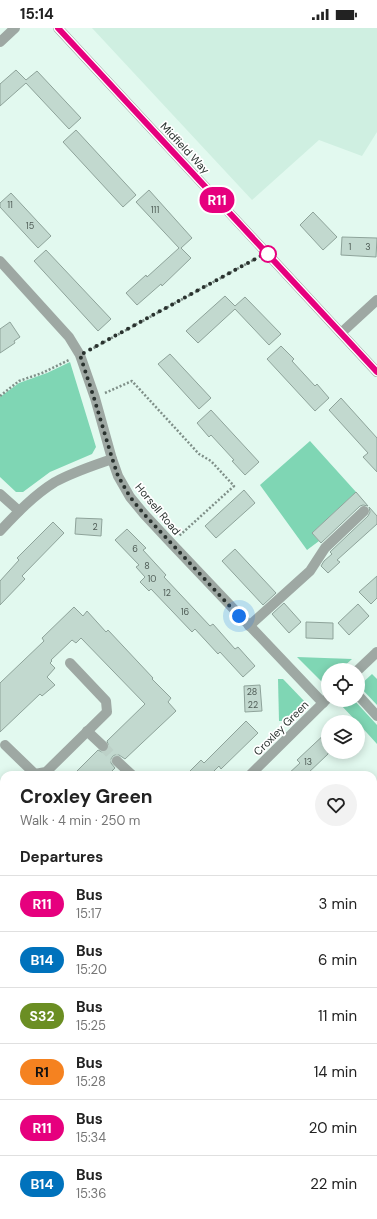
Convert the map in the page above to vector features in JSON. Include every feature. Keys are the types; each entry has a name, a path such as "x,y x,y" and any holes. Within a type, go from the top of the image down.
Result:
{"street":[{"path":"0,42 15,28"},
{"name":"Midfield Way","path":"58,28 377,372"},
{"name":"Horsell Road","path":"0,261 69,337 80,355 118,476 130,497 144,514 249,626 321,697"},
{"path":"341,333 377,300"},
{"path":"0,531 38,494 54,483 75,472 112,458"},
{"path":"0,494 19,511"},
{"path":"249,626 310,571 325,548 364,511"},
{"path":"365,663 377,652"},
{"path":"47,771 107,712 106,701 70,663"},
{"path":"365,703 377,716"},
{"name":"Croxley Green","path":"254,771 321,705"},
{"path":"88,731 103,746"},
{"path":"5,745 32,771"},
{"path":"118,761 128,771"}],"path":[{"path":"0,396 19,381 42,373 80,355 266,253"},
{"path":"94,398 132,381 199,454 211,461 234,486 172,544"}],"shaded area":[{"path":"92,28 377,28 377,132 362,156 319,140 252,200"}],"green space":[{"path":"70,362 96,447 92,454 50,472 23,492 16,492 0,477 0,397 19,383 47,373"},
{"path":"310,441 356,492 312,533 319,541 307,550 260,485"},
{"path":"297,657 352,659 348,663 321,663 321,681"},
{"path":"372,674 377,679 377,705 365,692 365,680"},
{"path":"278,679 283,679 306,703 287,721 279,721"},
{"path":"343,707 360,707 377,725 377,744 365,731 365,715 350,715"}],"building":[{"path":"16,70 26,80 37,71 81,118 69,129 26,83 0,106 0,84"},
{"path":"76,130 136,195 123,207 63,142"},
{"path":"149,190 192,238 181,248 191,258 162,286 161,284 137,305 126,293 146,275 147,277 179,248 136,202"},
{"path":"11,193 51,236 38,248 0,207 0,203"},
{"path":"313,212 337,237 323,250 300,225"},
{"path":"342,237 377,238 376,257 341,255"},
{"path":"46,250 111,319 98,331 34,261"},
{"path":"225,296 235,306 245,297 281,334 269,345 235,309 198,343 186,331"},
{"path":"10,322 20,337 14,341 15,343 0,353 0,329"},
{"path":"281,346 294,359 292,361 315,386 317,384 329,398 315,411 267,359"},
{"path":"170,354 211,398 199,409 158,364"},
{"path":"341,398 377,438 377,472 363,457 368,453 329,410"},
{"path":"211,410 259,462 245,475 232,461 234,460 211,435 209,437 197,423"},
{"path":"244,490 255,503 216,538 205,526"},
{"path":"356,492 368,506 360,506 321,543 312,533"},
{"path":"369,507 377,516 377,524 337,560 340,562 328,573 321,566 324,561 332,554 330,552 368,516 370,512"},
{"path":"76,518 102,519 101,536 75,534"},
{"path":"53,522 64,533 22,576 25,579 0,605 0,581 19,560 17,558"},
{"path":"127,529 146,548 143,550 166,575 164,577 210,626 213,624 235,649 238,647 255,666 243,677 220,652 218,654 195,629 192,632 151,589 149,591 140,582 145,577 136,567 139,565 115,540"},
{"path":"235,549 276,593 263,605 222,561"},
{"path":"377,576 377,598 371,604 359,592"},
{"path":"284,603 301,622 289,633 272,614"},
{"path":"358,604 369,616 349,635 338,623"},
{"path":"74,607 83,616 87,611 106,632 108,630 171,698 168,702 176,711 125,759 119,755 113,756 111,763 115,768 112,771 77,771 98,750 102,752 107,751 109,747 107,741 145,704 81,638 76,643 72,640 51,660 52,661 50,663 55,668 47,677 55,685 42,696 40,694 0,732 0,683 44,641 42,638"},
{"path":"306,622 333,623 333,639 306,638"},
{"path":"260,685 262,711 245,712 244,686"},
{"path":"246,721 258,733 221,769 219,766 214,771 190,771 201,760 204,763"},
{"path":"321,738 321,759 323,759 310,771 291,771 300,763 297,760"}],"tunnel":[{"path":"103,746 117,761"}],"bus line":[{"name":"R11","path":"58,28 377,372"}],"route":[{"path":"239,616 130,497 118,476 80,355 266,253 268,254"}]}
